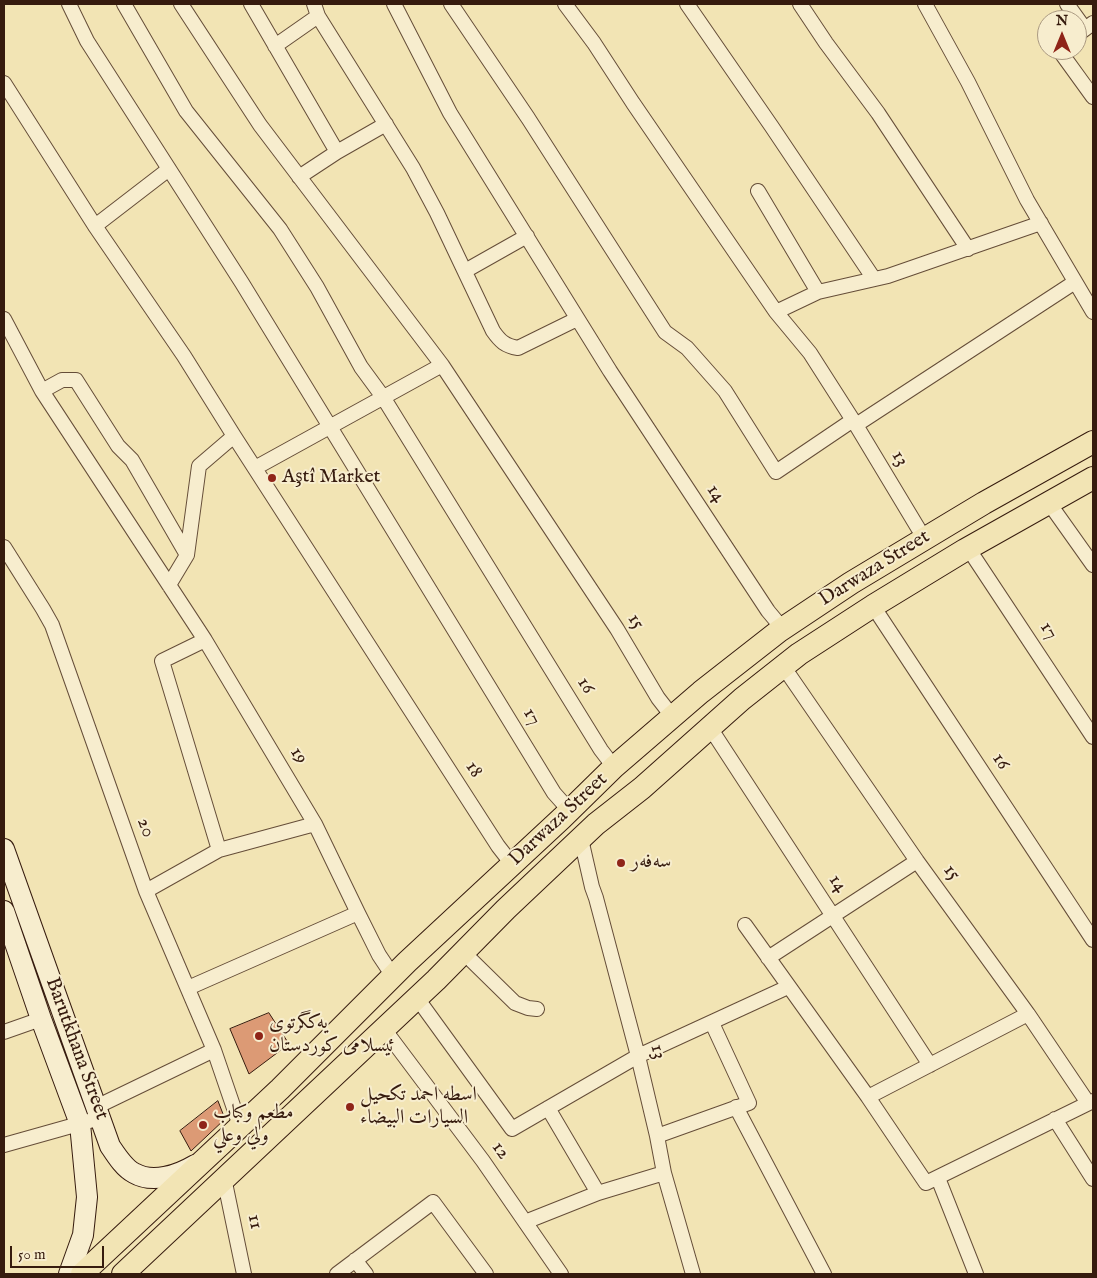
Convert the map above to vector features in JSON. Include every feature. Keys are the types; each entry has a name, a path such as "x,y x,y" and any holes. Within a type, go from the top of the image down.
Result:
{"main road":[{"name":"Darwaza Street","path":"82,1274 204,1161 393,976 672,716 782,629 875,568 1093,442"},
{"name":"Darwaza Street","path":"123,1274 417,998 506,908 596,824 642,788 709,726 783,666 828,634 968,548 1093,478"},
{"path":"875,568 892,594"},
{"name":"Barutkhana Street","path":"4,849 110,1146 117,1158 133,1173 149,1177 166,1177 183,1172 204,1161"},
{"name":"Barutkhana Street","path":"4,910 41,1020 80,1124 87,1197 83,1235 69,1274"}],"street":[{"name":"17","path":"69,4 87,41 330,426 554,794 570,811"},
{"name":"16","path":"124,4 186,111 280,229 317,286 360,367 383,397 601,750 614,768"},
{"name":"15","path":"181,4 234,88 442,365 617,629 658,698 672,716"},
{"path":"251,4 337,152"},
{"name":"14","path":"394,4 450,113 577,319 679,476 782,629"},
{"path":"451,4 528,118 665,332 687,348 725,391 776,472 1075,282"},
{"name":"13","path":"565,4 594,43 632,103 776,312 810,353 855,423 924,538"},
{"path":"687,4 874,279"},
{"path":"800,4 826,43 878,113 968,249"},
{"path":"925,4 968,82 1027,200 1075,282 1088,292 1093,312"},
{"path":"275,46 316,10 386,124 438,214 493,331 501,342 518,348 577,319"},
{"path":"1066,60 1093,97"},
{"name":"18","path":"4,83 96,226 184,356 498,846 512,864"},
{"path":"299,177 337,152 386,124"},
{"path":"96,226 169,169"},
{"path":"758,191 818,292"},
{"path":"776,312 818,292 874,279 1041,223"},
{"path":"465,271 527,236"},
{"name":"19","path":"4,319 8,337 205,640 315,824 379,954 393,976"},
{"path":"255,468 442,365"},
{"path":"42,391 62,380 76,380 118,446 132,460 186,554"},
{"path":"169,585 186,554 199,466 234,436"},
{"path":"1049,502 1093,565"},
{"name":"20","path":"4,547 52,625 146,891 214,1050 240,1126"},
{"name":"17","path":"968,548 1093,737"},
{"name":"16","path":"873,606 1093,940"},
{"path":"205,640 162,661 219,850"},
{"name":"15","path":"783,666 917,861 1090,1102"},
{"name":"14","path":"709,726 930,1065"},
{"path":"146,891 219,850 315,824"},
{"name":"13","path":"581,839 592,887 638,1056 664,1173 693,1274"},
{"path":"768,958 917,861"},
{"path":"188,988 358,913"},
{"path":"745,925 868,1097 926,1183 1090,1102"},
{"path":"464,952 515,1003 537,1009"},
{"path":"417,998 512,1129 638,1056 788,987"},
{"path":"868,1097 1028,1014"},
{"path":"4,1032 41,1020"},
{"path":"657,1136 749,1102 712,1023"},
{"name":"12","path":"384,1029 483,1161 561,1274"},
{"path":"4,1146 80,1124 214,1050"},
{"path":"736,1107 824,1274"},
{"path":"548,1108 598,1193"},
{"path":"1055,1119 1093,1179"},
{"path":"525,1222 598,1193 664,1173"},
{"name":"11","path":"224,1178 244,1274"},
{"path":"938,1178 976,1274"},
{"path":"336,1274 433,1202 486,1274"},
{"path":"355,1260 366,1274"}],"building":[{"name":"یەکگرتوی ئیسلامی کوردستان","path":"269,1013 289,1044 249,1074 230,1029"},
{"name":"مطعم وكباب ولي وعلي","path":"218,1101 225,1119 191,1151 180,1131"}],"place":[{"name":"Aştî Market","path":"272,478"},
{"name":"سەفەر","path":"621,863"},
{"name":"یەکگرتوی ئیسلامی کوردستان","path":"259,1036"},
{"name":"اسطه احمد تكحيل السيارات البيضاء","path":"350,1107"},
{"name":"مطعم وكباب ولي وعلي","path":"203,1125"}]}
